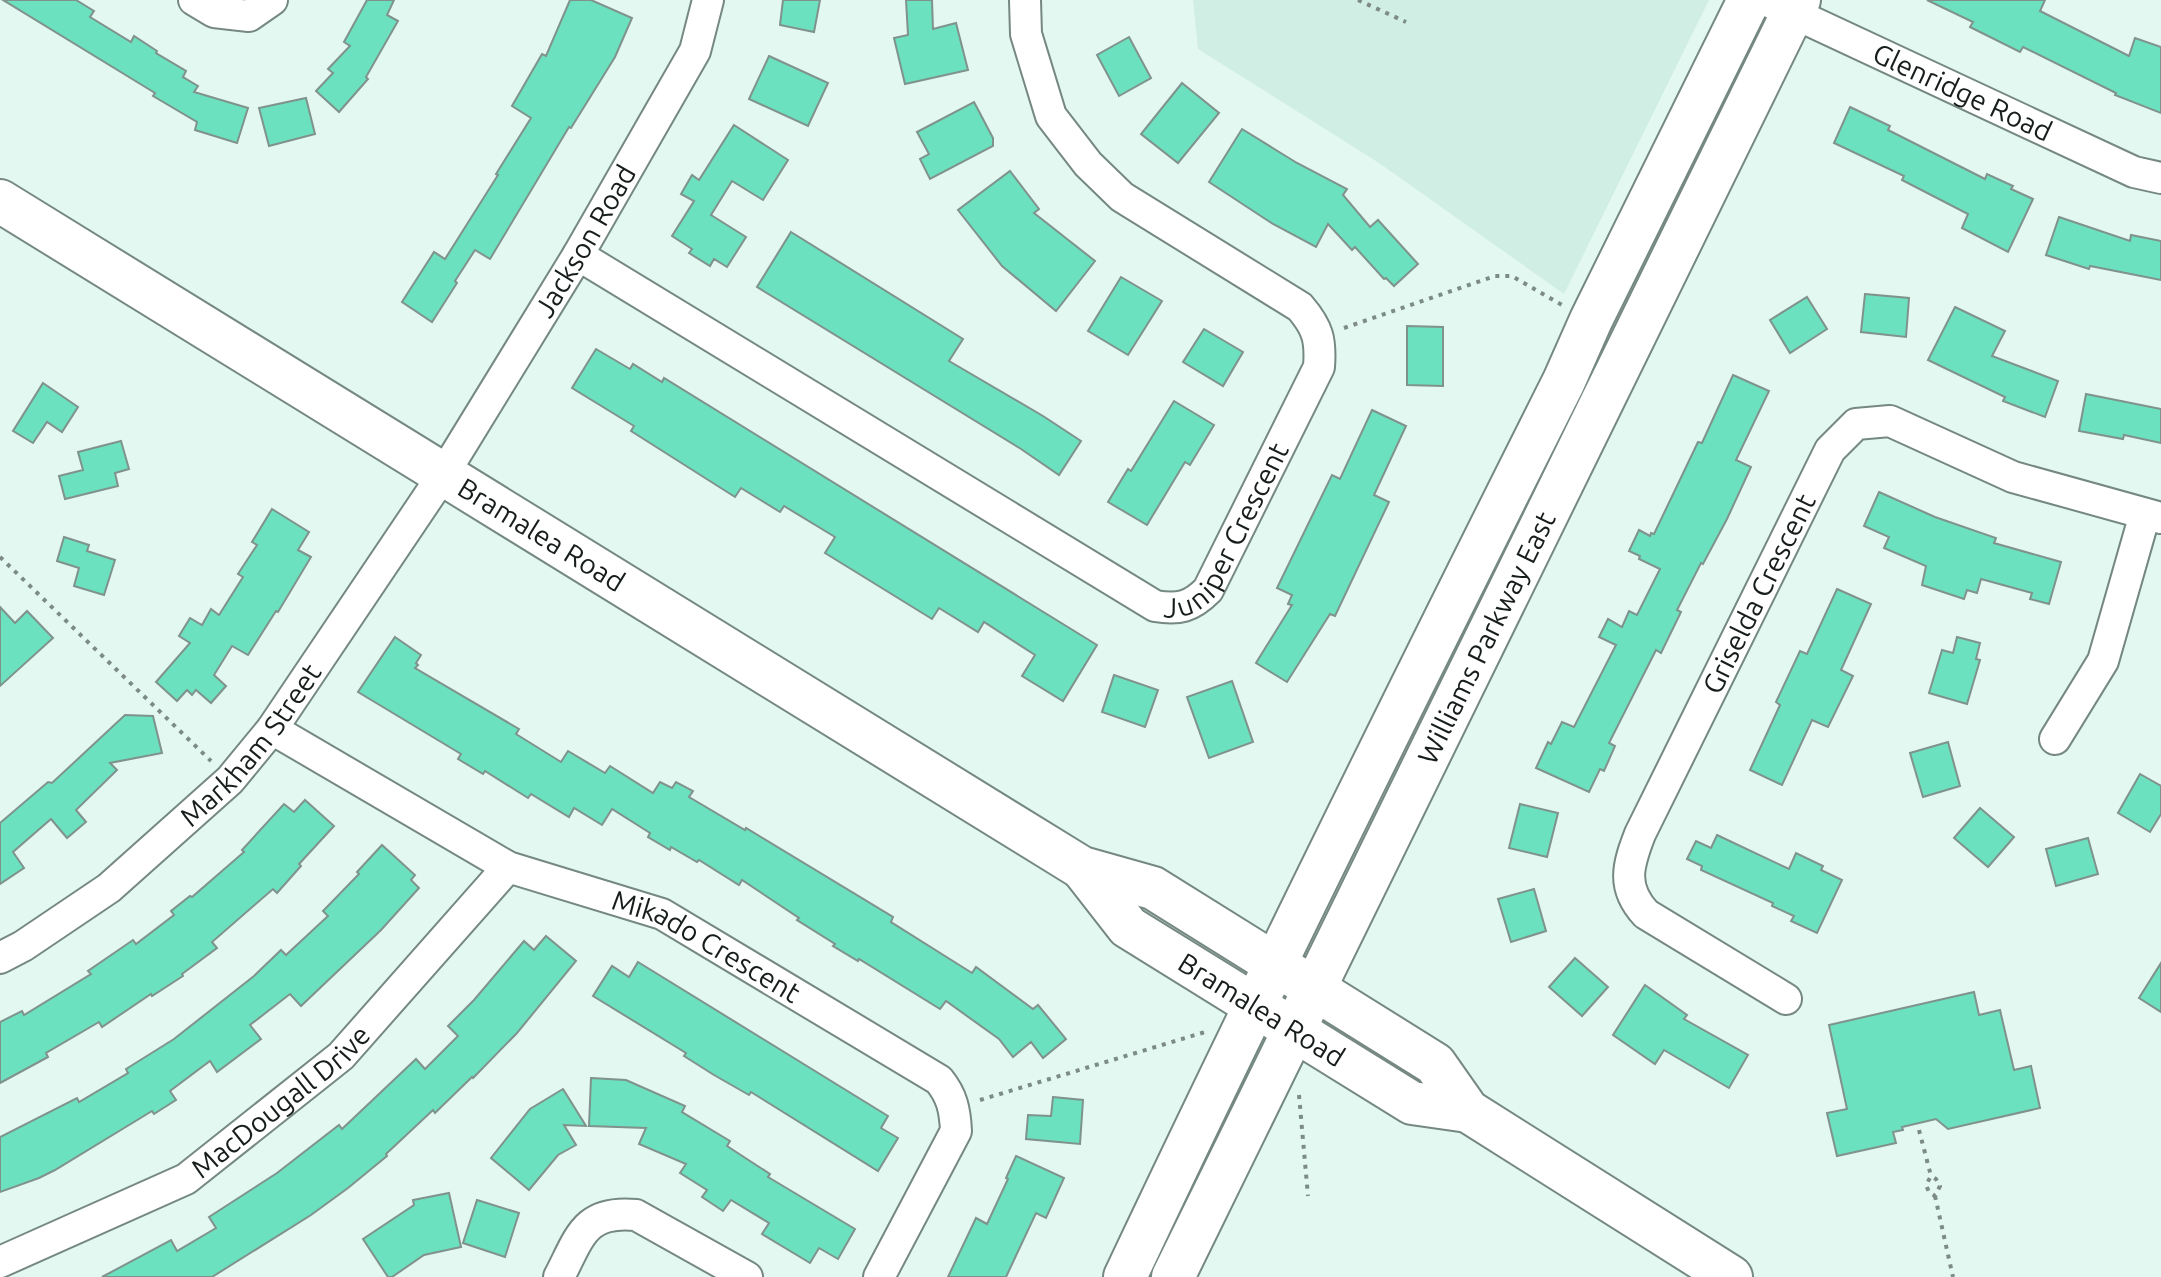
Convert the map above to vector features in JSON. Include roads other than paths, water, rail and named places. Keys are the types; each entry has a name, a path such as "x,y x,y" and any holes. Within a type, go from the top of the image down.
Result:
{"main road":[{"name":"Williams Parkway East","path":"1125,1277 1349,809 1564,381 1749,0"},
{"name":"Williams Parkway East","path":"1173,1277 1786,4"},
{"name":"Bramalea Road","path":"0,201 1082,868 1153,888 1275,963 1435,1064 1468,1111 1731,1277"},
{"name":"Bramalea Road","path":"1082,868 1128,927 1412,1103 1468,1111"}],"street":[{"path":"194,0 214,12 249,16 272,0"},
{"name":"Jackson Road","path":"443,475 578,255 695,51 708,0"},
{"name":"Juniper Crescent","path":"578,255 1155,606 1172,609 1195,603 1208,590 1319,367 1319,337 1313,322 1300,307 1122,197 1088,164 1051,116 1026,34 1025,0"},
{"name":"Glenridge Road","path":"1786,4 2134,172 2161,178"},
{"name":"Griselda Crescent","path":"1786,999 1646,914 1629,889 1629,862 1830,450 1856,424 1890,421 2013,477 2153,516"},
{"name":"Markham Street","path":"0,958 109,888 230,780 272,729 443,475"},
{"path":"2055,739 2103,661 2153,516"},
{"name":"Mikado Crescent","path":"272,729 508,867 662,914 939,1080 954,1108 956,1131 879,1277"},
{"name":"MacDougall Drive","path":"0,1262 186,1179 341,1056 508,867"},
{"path":"559,1277 583,1230 611,1214 636,1215 747,1277"}]}
